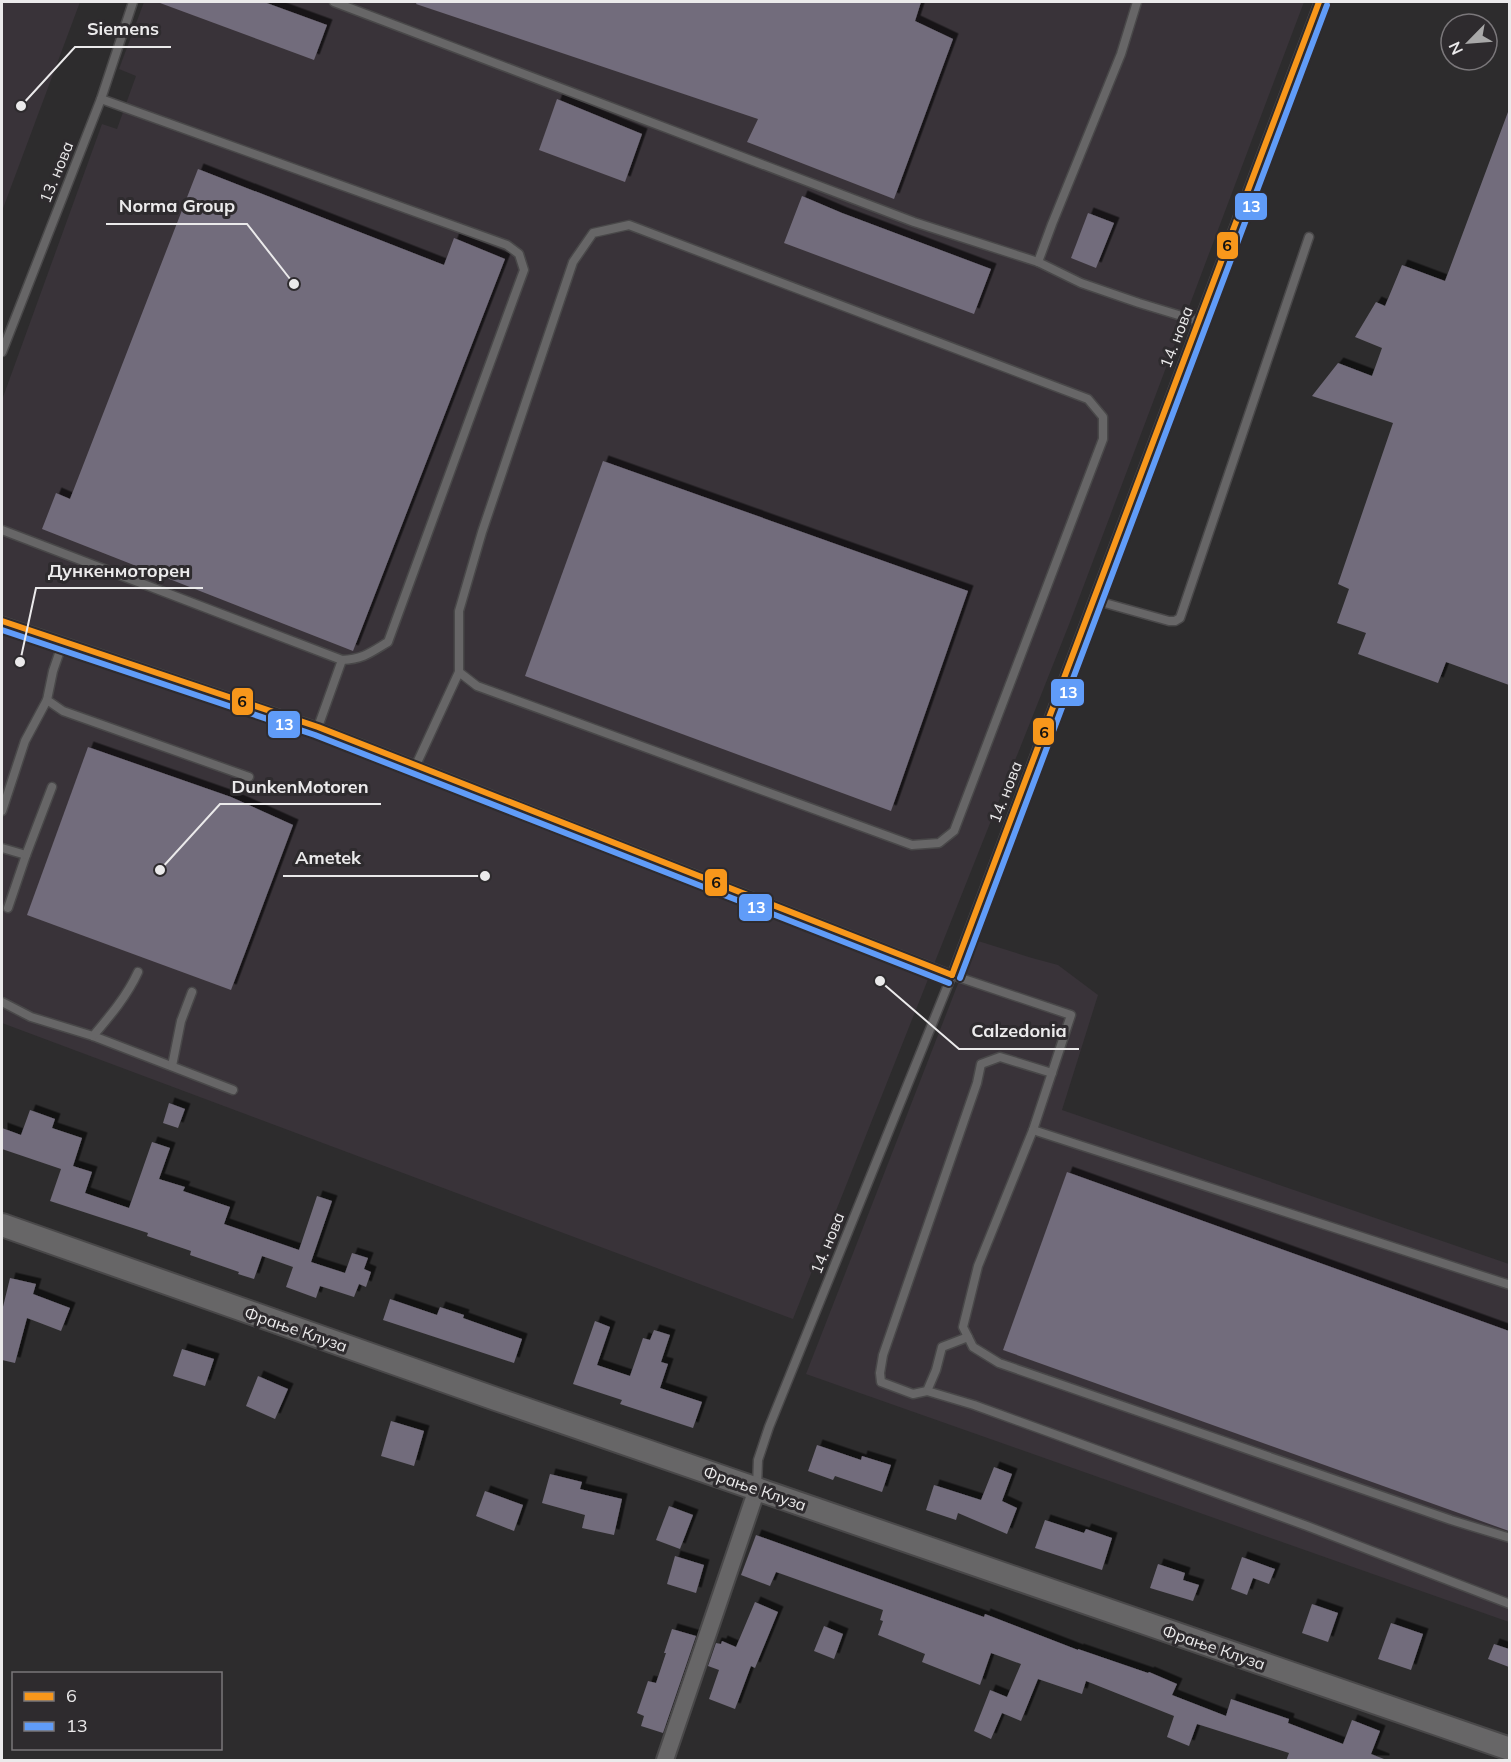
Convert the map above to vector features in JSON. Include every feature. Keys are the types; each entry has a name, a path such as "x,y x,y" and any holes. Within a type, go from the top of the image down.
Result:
{"main road":[{"name":"Фрање Клуза","path":"2,1225 1509,1749"}],"street":[{"path":"665,1761 757,1489"}],"lane":[{"name":"13. нова","path":"2,352 101,99 133,2"},
{"path":"334,2 914,222 1038,262 1081,283 1198,321"},
{"path":"1038,262 1121,54 1137,2"},
{"name":"14. нова","path":"757,1489 758,1460 769,1427 952,975 1319,2"},
{"path":"2,530 342,660 357,659 388,642 524,270 519,254 507,245 101,99"},
{"path":"417,765 459,672 459,611 482,532 573,262 593,233 629,225 1088,399 1102,417 1103,439 954,831 939,843 912,845 477,686 459,672"},
{"path":"1094,600 1168,621 1180,618 1309,237"},
{"path":"2,621 318,727 952,975 1071,1015 1033,1130 978,1266 963,1327 973,1347 999,1363 1509,1538"},
{"path":"2,811 25,741 47,700 53,671 63,642"},
{"path":"318,727 342,660"},
{"path":"47,700 63,711 249,777"},
{"path":"8,908 52,787"},
{"path":"2,848 26,855"},
{"path":"93,1036 117,1008 138,972"},
{"path":"172,1066 181,1021 192,992"},
{"path":"2,1002 31,1017 93,1036 233,1090"},
{"path":"1052,1072 1000,1057 981,1064 977,1083 883,1355 881,1382 913,1394 927,1391 985,1409 1306,1526 1509,1604"},
{"path":"1033,1130 1509,1285"},
{"path":"927,1391 942,1347 968,1337"}],"shaded area":[{"path":"2,2 80,2 2,211"},
{"path":"144,2 1304,2 1070,622 793,1319 2,1023 2,400 102,124 117,129 136,76 119,69"},
{"path":"975,940 1058,965 1098,995 1062,1110 1509,1264 1509,1622 806,1374"}],"building":[{"path":"160,2 264,2 327,25 314,60"},
{"path":"417,2 921,2 915,21 953,39 894,199 747,142 758,119 416,4"},
{"path":"557,99 642,134 625,182 539,150"},
{"path":"1508,112 1509,685 1446,662 1438,683 1358,654 1366,633 1337,623 1349,589 1338,584 1393,423 1312,396 1338,363 1372,376 1382,348 1355,337 1376,302 1385,306 1402,265 1445,281"},
{"path":"198,169 444,265 454,238 505,259 353,651 42,529 56,493 70,499"},
{"path":"802,196 991,269 974,314 784,243"},
{"path":"1088,213 1114,223 1096,268 1071,258"},
{"path":"603,461 968,591 891,811 525,676"},
{"path":"88,747 231,797 293,825 231,990 27,915"},
{"path":"169,1103 185,1109 178,1128 163,1123"},
{"path":"30,1110 55,1119 52,1128 82,1138 73,1166 92,1172 85,1193 129,1208 152,1142 170,1148 159,1179 185,1187 183,1191 230,1207 224,1224 299,1250 317,1196 332,1201 311,1262 345,1273 352,1253 368,1258 364,1269 371,1272 366,1287 359,1284 354,1297 320,1286 316,1298 286,1287 293,1267 262,1256 254,1279 190,1255 191,1251 147,1236 148,1233 50,1201 61,1169 2,1149 2,1128 21,1135"},
{"path":"1067,1172 1509,1331 1509,1531 1003,1350"},
{"path":"10,1278 36,1284 33,1294 70,1308 61,1331 27,1318 15,1363 2,1360 2,1311"},
{"path":"390,1299 437,1315 440,1307 464,1315 463,1318 522,1339 514,1363 383,1320"},
{"path":"595,1321 610,1327 597,1365 630,1376 643,1338 650,1340 654,1330 670,1335 661,1362 668,1364 660,1388 702,1402 693,1428 620,1404 622,1400 573,1384"},
{"path":"182,1349 214,1359 205,1386 173,1376"},
{"path":"258,1376 288,1389 275,1419 246,1406"},
{"path":"391,1421 424,1431 414,1466 381,1456"},
{"path":"817,1445 861,1460 862,1456 891,1465 882,1492 835,1476 833,1480 808,1471"},
{"path":"994,1467 1012,1474 1002,1501 1017,1508 1007,1534 958,1513 956,1520 926,1510 934,1485 981,1500"},
{"path":"550,1474 582,1482 580,1489 622,1499 614,1535 582,1528 585,1515 542,1503"},
{"path":"485,1491 523,1505 514,1531 476,1516"},
{"path":"669,1506 693,1515 680,1549 656,1540"},
{"path":"1045,1520 1084,1533 1086,1529 1112,1538 1102,1570 1035,1548"},
{"path":"756,1535 984,1617 985,1614 1078,1650 1149,1672 1177,1684 1172,1695 1226,1716 1231,1699 1289,1719 1288,1723 1343,1744 1352,1720 1380,1731 1371,1754 1384,1761 1286,1761 1289,1753 1197,1724 1189,1746 1167,1737 1174,1716 1086,1681 1082,1694 1038,1679 1021,1721 1002,1713 991,1739 974,1731 990,1690 1007,1697 1021,1664 991,1653 980,1685 922,1662 925,1654 878,1635 883,1621 880,1620 883,1610 776,1572 770,1586 741,1575"},
{"path":"675,1556 704,1565 696,1593 667,1584"},
{"path":"1242,1557 1275,1569 1269,1584 1253,1578 1247,1595 1231,1589"},
{"path":"1158,1564 1185,1573 1183,1580 1199,1585 1193,1601 1150,1588"},
{"path":"755,1602 778,1612 755,1668 751,1666 735,1709 709,1699 719,1670 708,1666 716,1643 721,1644 722,1641 736,1647"},
{"path":"1312,1604 1338,1613 1328,1642 1302,1633"},
{"path":"1391,1623 1423,1634 1411,1670 1378,1659"},
{"path":"824,1626 843,1634 834,1659 814,1651"},
{"path":"672,1629 696,1636 663,1733 641,1726 644,1716 637,1713 648,1681 656,1683"},
{"path":"1494,1644 1509,1649 1509,1667 1488,1659"}],"transit line":[{"name":"6","path":"952,975 1319,2"},
{"name":"13","path":"960,978 1327,5"},
{"name":"6","path":"2,621 318,727 952,975"},
{"name":"13","path":"2,630 315,735 949,983"}],"place":[{"name":"Siemens","path":"21,106"},
{"name":"Norma Group","path":"294,284"},
{"name":"Дункенмоторен","path":"20,662"},
{"name":"DunkenMotoren","path":"160,870"},
{"name":"Ametek","path":"485,876"},
{"name":"Calzedonia","path":"880,981"}]}
